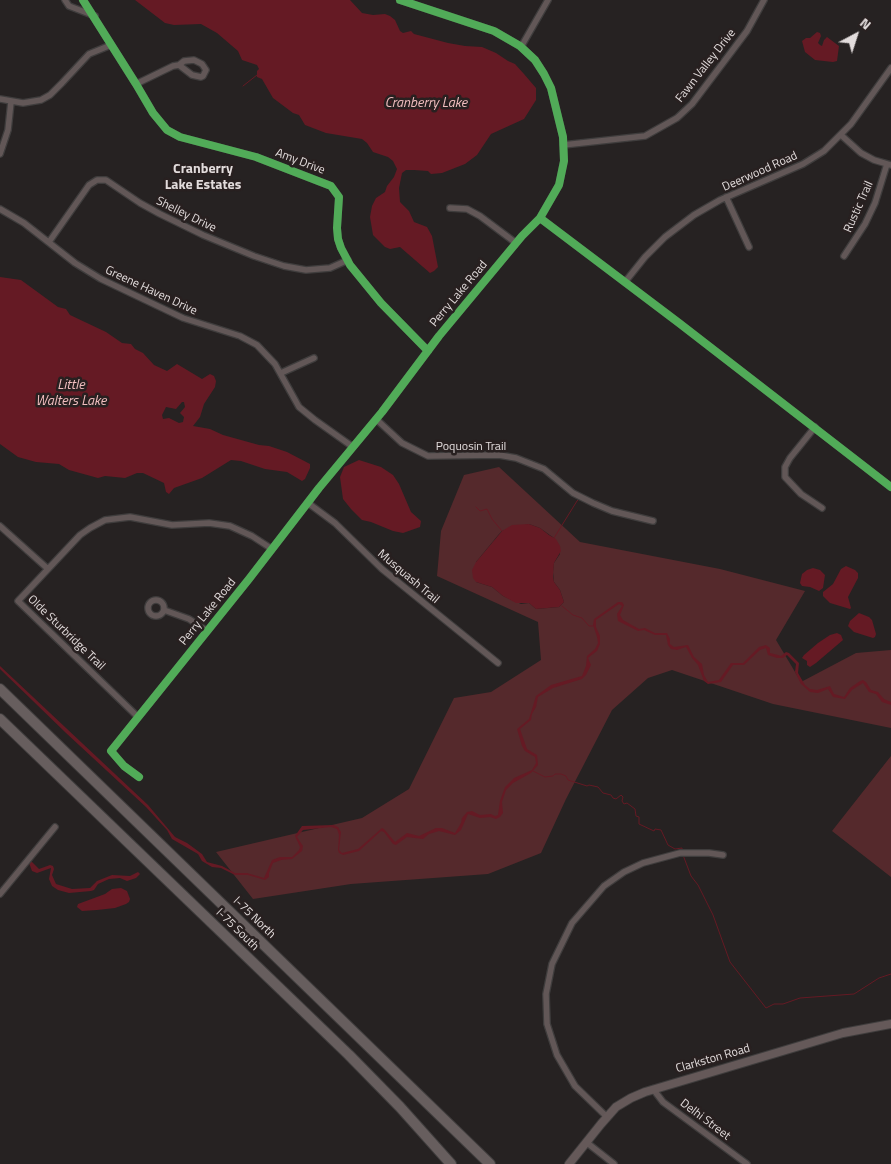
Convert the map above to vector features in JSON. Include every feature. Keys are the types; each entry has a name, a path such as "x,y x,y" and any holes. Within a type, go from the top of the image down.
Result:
{"highway":[{"name":"I-75 North","path":"0,689 490,1164"},
{"name":"I-75 South","path":"0,719 355,1062 400,1107 451,1164"}],"street":[{"path":"65,0 69,6 94,16"},
{"name":"Amy Drive","path":"83,0 153,113 166,130 180,137 256,157 331,186 339,197 338,240 348,260 381,303 428,351"},
{"name":"Perry Lake Road","path":"139,777 124,766 111,750 376,419 428,351 516,243 540,218 559,185 564,161 559,118 551,88 534,60 521,47 494,31 400,0"},
{"path":"521,47 548,0"},
{"name":"Fawn Valley Drive","path":"563,145 645,136 677,118 692,104 747,31 764,0"},
{"path":"0,99 11,102 31,102 45,98 89,54 111,44"},
{"path":"136,84 168,68 180,65"},
{"name":"Deerwood Road","path":"625,282 645,257 665,237 694,215 726,197 812,159 824,151 841,136 891,68"},
{"path":"0,154 8,130 11,102"},
{"path":"841,136 861,153 889,165"},
{"name":"Rustic Trail","path":"844,256 865,224 889,165"},
{"name":"Shelley Drive","path":"49,242 88,185 97,180 106,180 160,214 210,238 284,266 315,270 330,268 348,260"},
{"path":"726,197 749,247"},
{"path":"450,208 466,209 473,212 516,243"},
{"name":"Greene Haven Drive","path":"0,209 24,223 75,263 101,279 183,318 248,340 257,345 271,358 293,397 304,412 353,447"},
{"path":"540,218 891,487"},
{"path":"281,373 314,358"},
{"name":"Poquosin Trail","path":"376,419 402,443 428,456 499,455 516,458 544,469 572,493 593,503 612,511 653,521"},
{"path":"815,427 790,458 785,468 786,477 801,494 822,508"},
{"name":"Musquash Trail","path":"308,504 335,522 382,569 498,663"},
{"name":"Olde Sturbridge Trail","path":"138,717 18,601 90,528 106,520 130,517 172,525 209,523 230,526 252,536 272,549"},
{"path":"0,526 48,569"},
{"path":"164,610 189,618 206,631"},
{"path":"0,894 55,827"},
{"path":"607,1117 575,1086 557,1055 547,1024 546,994 552,964 572,923 604,886 624,872 643,863 680,853 708,852 723,855"},
{"name":"Clarkston Road","path":"569,1164 616,1107 631,1098 653,1089 843,1033 891,1024"},
{"name":"Delhi Street","path":"653,1089 664,1102 747,1164"},
{"path":"586,1142 614,1164"}],"shaded area":[{"path":"499,467 580,542 720,569 805,591 776,640 801,682 856,653 891,650 891,728 773,704 672,670 648,678 612,710 566,799 541,853 488,874 351,884 253,899 216,852 362,818 409,789 454,698 491,692 541,660 538,622 437,576 441,531 464,475","holes":["529,524 540,528 554,538 560,554 554,563 553,572 554,582 560,590 564,602 559,607 536,609 529,603 521,604 503,596 492,587 476,582 476,562 502,531"]},
{"path":"891,756 891,877 832,831"}],"water":[{"name":"Cranberry Lake","path":"135,0 350,0 362,13 390,16 395,20 400,31 403,33 411,31 414,34 448,43 482,47 496,53 515,64 536,88 536,100 524,119 491,134 477,155 465,164 442,173 431,174 428,171 406,170 402,173 399,188 400,202 409,211 414,222 427,227 432,236 438,267 430,273 400,247 390,249 385,247 373,235 370,217 372,206 376,198 385,192 394,177 397,169 393,161 388,157 373,152 362,139 326,133 305,125 299,115 293,113 273,98 262,79 257,77 259,69 257,65 242,60 238,51 217,33 201,24 174,25 165,23"},
{"path":"817,32 821,36 818,43 820,45 822,46 827,37 839,46 837,61 815,60 805,52 802,41 810,38"},
{"name":"Little Walters Lake","path":"0,277 21,280 58,307 66,309 70,315 106,332 122,343 131,344 154,365 167,371 177,364 202,379 210,374 214,376 216,381 215,387 204,404 200,417 193,426 210,429 223,435 287,452 310,464 310,468 305,479 302,481 287,472 265,469 241,461 231,460 202,478 174,488 169,494 166,492 164,483 143,473 137,473 125,478 105,476 98,478 69,470 59,464 36,462 18,457 0,444","holes":["184,402 185,407 180,413 184,417 183,422 179,423 169,418 163,419 162,415 166,407 176,409"]},
{"path":"359,460 381,467 393,475 411,512 421,521 420,527 403,533 393,531 362,520 351,509 343,499 340,477 344,467"},
{"path":"529,524 540,528 556,539 560,546 561,551 554,563 553,576 564,602 559,607 536,609 529,603 516,603 492,587 476,582 473,578 472,570 476,562 502,531 512,525"},
{"path":"846,566 858,573 858,578 848,597 850,609 830,603 823,596 823,592 833,584 841,569"},
{"path":"813,568 820,570 825,575 823,588 819,591 802,586 800,583 802,574"},
{"path":"618,602 622,602 624,605 620,615 623,620 639,629 645,628 655,633 667,633 670,644 674,647 688,645 694,657 702,664 704,675 708,682 719,680 731,663 743,663 759,647 766,645 770,648 770,653 781,656 786,652 789,653 799,663 798,673 805,685 810,689 817,690 830,686 834,694 844,697 850,688 863,680 871,690 878,692 884,699 891,702 891,705 882,702 876,694 869,692 863,683 852,690 845,699 833,697 828,689 818,693 810,692 801,684 795,672 796,664 787,655 783,658 777,658 768,655 766,648 760,650 744,665 733,665 721,682 708,684 704,681 698,665 686,647 677,650 671,649 666,635 655,635 644,630 638,631 618,621 617,614 622,606 619,604 596,620 600,644 597,651 588,658 591,665 586,675 582,679 553,688 538,697 531,720 520,729 527,749 537,755 538,765 531,773 513,783 506,790 502,802 503,813 500,817 496,819 490,817 480,818 468,814 461,830 455,835 439,831 429,834 423,839 407,837 396,845 381,831 359,851 343,855 338,850 339,835 337,829 331,827 303,830 297,837 303,846 302,851 292,859 273,863 269,877 265,880 248,875 235,875 221,868 212,867 202,861 198,854 172,839 167,830 146,807 0,669 0,666 148,805 175,837 202,854 207,862 222,866 235,873 247,873 264,878 272,860 280,857 292,857 299,850 300,847 295,836 302,826 334,825 338,827 341,832 339,850 342,853 358,849 382,828 395,842 407,833 419,836 436,828 442,828 455,833 467,812 472,811 480,815 498,815 505,787 514,778 532,770 536,763 535,757 525,751 522,746 517,729 529,719 536,696 551,685 582,676 587,656 595,649 598,643 593,625 594,619"},
{"path":"859,613 872,620 876,634 875,637 854,632 848,626 850,621"},
{"path":"837,633 841,635 843,640 816,663 810,667 807,665 807,661 802,658 804,655 830,635"},
{"path":"31,861 39,869 50,865 53,866 52,875 56,884 72,889 90,888 97,881 112,875 130,876 138,872 140,874 136,878 127,881 120,878 109,879 98,884 91,891 69,893 52,886 49,879 51,868 37,873 32,871 29,863"},
{"path":"121,888 127,891 130,899 126,904 115,908 82,911 77,907 78,904 105,894 112,889"}],"waterway":[{"path":"243,86 257,75"},
{"path":"554,538 577,501 579,499 585,502"},
{"path":"476,507 480,511 487,509 492,519 502,531"},
{"path":"562,606 573,615 582,618 589,626 593,626"},
{"path":"533,771 545,777 561,774 566,776 568,780 587,786 598,787 603,793 611,795 616,799 621,795 624,804 627,803 635,809 636,816 639,817 639,824 654,831 655,829 661,830 668,845 675,849 682,848 682,851"},
{"path":"683,855 691,876 698,885 713,915 730,962 766,1008 774,1004 783,1004 800,998 854,994 879,978 891,974"}],"cycle path":[{"path":"83,0 153,113 167,130 180,137 256,157 331,186 339,197 338,239 350,265 381,303 428,351"},
{"path":"139,777 124,766 111,751 249,579 319,488 382,412 439,336 522,236 540,218 559,185 564,161 563,137 551,88 535,60 520,46 494,31 400,0"},
{"path":"540,218 891,487"}],"district":[{"name":"Cranberry Lake Estates","path":"203,178"}]}
